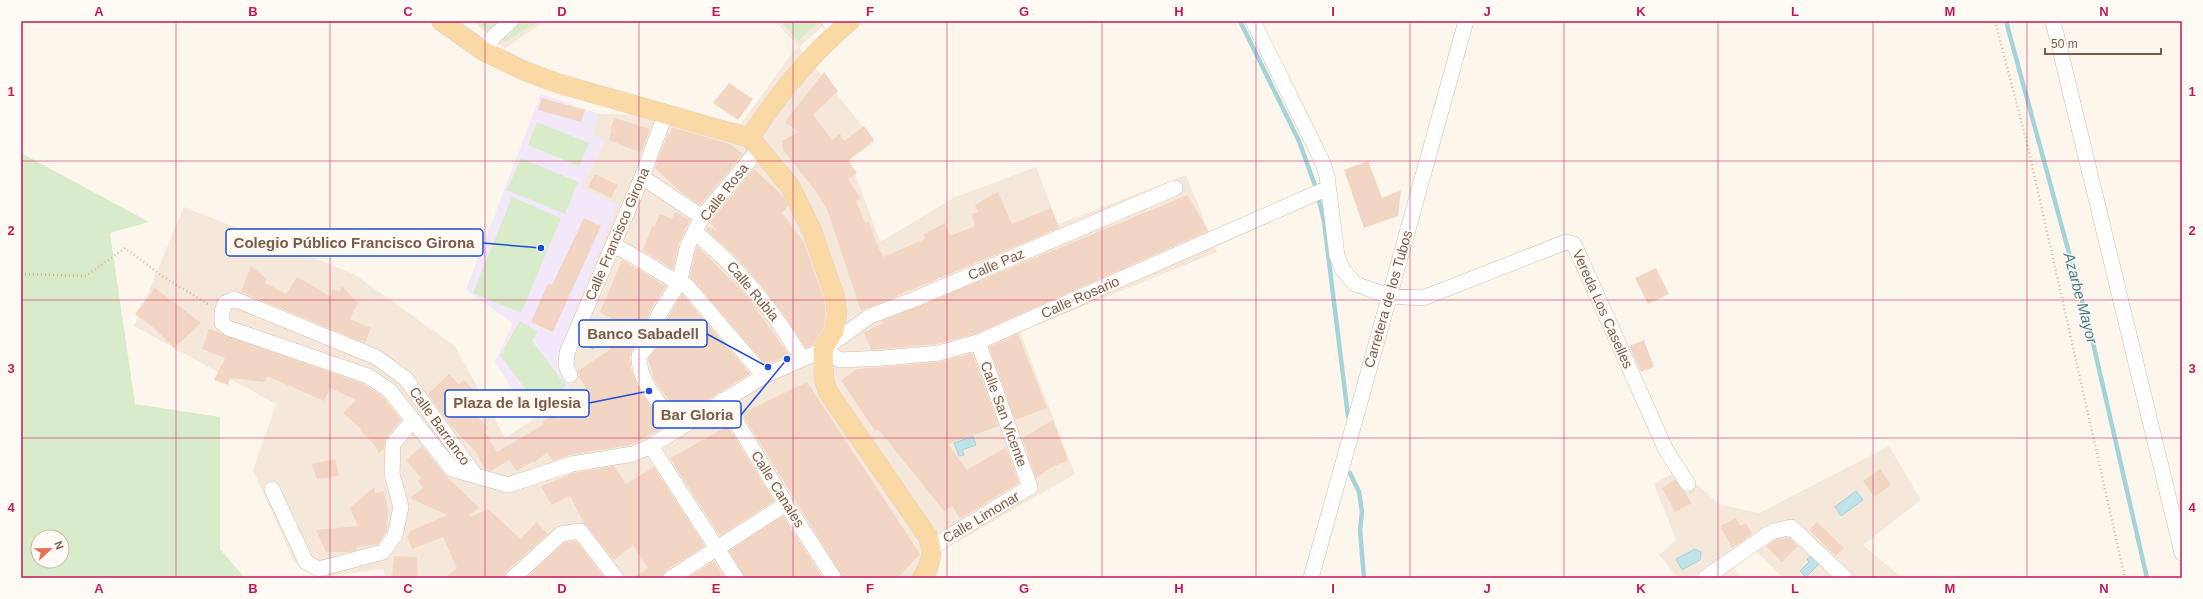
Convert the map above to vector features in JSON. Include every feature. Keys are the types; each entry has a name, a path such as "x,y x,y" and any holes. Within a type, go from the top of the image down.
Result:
{"main road":[{"path":"441,21 485,52 524,71 557,83 665,115 754,144 790,186 812,231 835,297 837,315 834,331 823,350 824,379 828,392 920,523 932,547 932,558 922,578"},
{"path":"754,144 782,90 839,25"}],"street":[{"path":"485,52 494,36 511,21"},
{"path":"1253,21 1316,145 1327,176 1337,256 1343,270 1355,284 1389,296"},
{"name":"Carretera de los Tubos","path":"1311,578 1466,21"},
{"path":"2053,21 2064,58 2182,553"},
{"name":"Calle Francisco Girona","path":"570,375 566,365 567,353 642,177 665,115"},
{"name":"Calle Rosa","path":"679,284 688,245 702,217 754,144"},
{"path":"642,177 702,217"},
{"name":"Calle Paz","path":"475,475 508,485 572,464 633,454 651,446 764,376 823,350 870,316 1175,188"},
{"name":"Calle Rosario","path":"823,350 840,360 885,358 939,353 978,342 1328,188"},
{"name":"Calle Rubia","path":"695,232 721,253 749,282 774,314 802,359"},
{"name":"Vereda Los Caselles","path":"1389,296 1423,298 1566,242 1574,244 1666,450 1688,484"},
{"path":"613,244 679,284 686,285 764,376"},
{"path":"679,284 659,314 648,344 638,356 641,368 651,392 679,428"},
{"name":"Calle Barranco","path":"234,299 376,357 406,379 475,475 452,469 390,390 368,376 228,328 222,323 222,312 225,303 234,299"},
{"name":"Calle San Vicente","path":"978,342 1030,487"},
{"name":"Calle Canales","path":"723,400 786,504 834,578"},
{"path":"272,488 306,562 319,570 383,552 395,535 401,507 392,474 393,444 413,420"},
{"path":"651,446 736,578"},
{"name":"Calle Limonar","path":"932,547 1030,487"},
{"path":"671,578 786,504"},
{"path":"1705,578 1771,532 1791,527 1845,578"},
{"path":"513,578 561,534 580,531 616,578"}],"path":[{"path":"1995,21 2026,143 2125,578"},
{"path":"21,274 86,276 125,248 162,276 208,304 222,323"}],"shaded area":[{"path":"473,21 544,21 505,49"},
{"path":"775,21 829,21 799,47"},
{"path":"799,47 875,142 850,159 880,242 955,197 1036,167 1058,224 1186,175 1217,252 1020,332 1075,474 941,550 937,578 386,578 383,569 319,578 294,562 253,470 276,404 134,326 184,207 354,274 455,346 505,438 533,420 495,362 513,323 466,290 541,94 599,114 698,115 741,124 795,49"},
{"path":"541,94 599,114 592,135 605,140 581,188 618,205 557,357 573,392 533,420 495,362 513,323 466,290"},
{"path":"1889,446 1921,500 1863,545 1902,578 1784,578 1753,549 1732,566 1742,578 1678,578 1659,555 1676,540 1654,484 1680,469 1719,504 1759,513"}],"green space":[{"path":"475,21 539,21 505,42"},
{"path":"781,21 820,21 798,41"},
{"path":"537,122 589,143 579,166 528,145"},
{"path":"21,153 149,222 110,233 135,404 220,417 220,549 245,578 21,578"},
{"path":"521,158 578,182 565,214 507,190"},
{"path":"512,197 561,218 521,313 473,293"},
{"path":"520,321 538,332 532,341 566,386 539,407 500,355 504,351 503,350"}],"water":[{"path":"593,327 603,334 602,337 598,338 593,349 585,345"},
{"path":"973,436 976,445 962,450 964,455 959,456 954,443"},
{"path":"1856,491 1863,500 1841,516 1835,507"},
{"path":"1695,549 1701,552 1700,560 1682,570 1676,559"},
{"path":"1810,556 1820,563 1806,577 1800,571 1809,562 1807,559"}],"building":[{"path":"824,72 838,91 813,115 832,140 840,134 844,141 864,126 874,140 848,161 857,173 848,179 861,199 856,201 865,223 869,222 883,257 925,239 924,234 945,223 950,236 975,226 972,214 978,212 975,205 998,192 1012,224 1051,208 1059,228 861,311 828,212 817,193 783,150 782,141 799,132 785,122"},
{"path":"729,83 753,99 738,120 713,103"},
{"path":"542,98 585,110 581,122 538,110"},
{"path":"615,118 650,129 641,153 609,140 612,129 610,129"},
{"path":"672,127 730,144 743,154 700,205 681,192 655,168 668,134 670,135"},
{"path":"1368,161 1382,198 1401,190 1398,216 1364,228 1344,170"},
{"path":"754,169 782,195 788,206 782,213 804,242 824,299 826,315 824,327 814,344 806,348 761,285 733,254 706,230 707,226 717,231 710,222"},
{"path":"595,174 618,185 611,198 588,187"},
{"path":"1188,195 1208,231 975,334 937,344 871,350 864,332 884,323 881,321"},
{"path":"675,212 690,220 679,243 673,269 643,251 652,226 654,227 660,214 672,219"},
{"path":"584,218 601,226 553,332 531,322 548,283 552,285"},
{"path":"697,246 747,296 789,355 766,365 690,277"},
{"path":"622,260 666,286 651,309 640,341 632,350 630,357 631,368 639,389 666,426 630,445 570,455 553,461 547,452 534,463 533,461 517,471 509,460 491,471 485,469 476,452 450,425 428,394 449,374 459,384 464,380 480,397 484,405 473,412 488,428 485,432 497,452 544,424 542,422 555,413 558,419 591,397 579,377 578,371 606,352 607,353 623,325 600,312"},
{"path":"251,266 266,279 265,283 286,294 297,277 330,296 333,289 340,292 342,286 358,303 350,319 371,328 365,343 241,292"},
{"path":"1656,268 1669,294 1648,304 1635,278"},
{"path":"155,288 201,323 174,348 154,328 135,314"},
{"path":"682,294 750,374 681,416 655,381 648,359 656,348 667,318"},
{"path":"209,329 364,384 383,397 401,420 386,438 384,448 379,454 375,446 360,430 361,429 343,413 356,400 330,388 324,401 267,376 265,382 230,378 228,385 214,380 225,358 202,349"},
{"path":"1018,334 1047,408 1015,420 989,347"},
{"path":"1644,340 1654,367 1641,372 1629,346"},
{"path":"972,353 999,426 948,444 967,470 1006,447 1019,483 960,519 952,506 944,511 878,429 875,431 841,380 857,369 940,362"},
{"path":"807,382 920,554 897,578 843,578 744,417 743,413"},
{"path":"1053,420 1068,461 1054,466 1036,478 1022,438"},
{"path":"728,426 774,501 720,536 670,458"},
{"path":"422,446 445,475 479,508 469,515 470,517 488,509 521,539 536,522 548,534 507,571 504,578 445,578 457,568 443,537 412,549 407,536 411,531 447,515 410,498 423,488 418,481 421,478 406,460"},
{"path":"335,459 339,476 317,479 312,464"},
{"path":"614,466 626,484 654,467 705,546 666,570 662,578 633,578 648,568 633,545 614,560 584,523 570,496 551,505 541,486 574,473"},
{"path":"1880,469 1891,485 1874,497 1863,481"},
{"path":"1675,480 1692,503 1675,512 1662,488"},
{"path":"374,487 375,493 384,491 388,509 387,531 378,544 357,547 357,550 349,552 326,552 316,530 358,526 350,508"},
{"path":"783,516 823,578 745,578 729,551"},
{"path":"1736,518 1740,526 1746,523 1752,534 1732,548 1720,526"},
{"path":"1817,522 1844,548 1836,556 1809,530"},
{"path":"1788,537 1798,546 1782,562 1766,546 1775,540"},
{"path":"576,541 605,578 526,578 565,542"},
{"path":"394,556 417,557 418,577 392,577"},
{"path":"714,561 725,578 688,578"}],"waterway":[{"path":"1240,21 1299,141 1317,191"},
{"name":"Azarbe Mayor","path":"2006,21 2091,334 2147,578"},
{"path":"1318,196 1324,221 1348,416"},
{"path":"1350,473 1359,492 1362,512 1360,530 1364,578"}],"place":[{"name":"Colegio Público Francisco Girona","path":"541,248"},
{"name":"Bar Gloria","path":"787,359"},
{"name":"Banco Sabadell","path":"768,367"},
{"name":"Plaza de la Iglesia","path":"649,391"}]}
